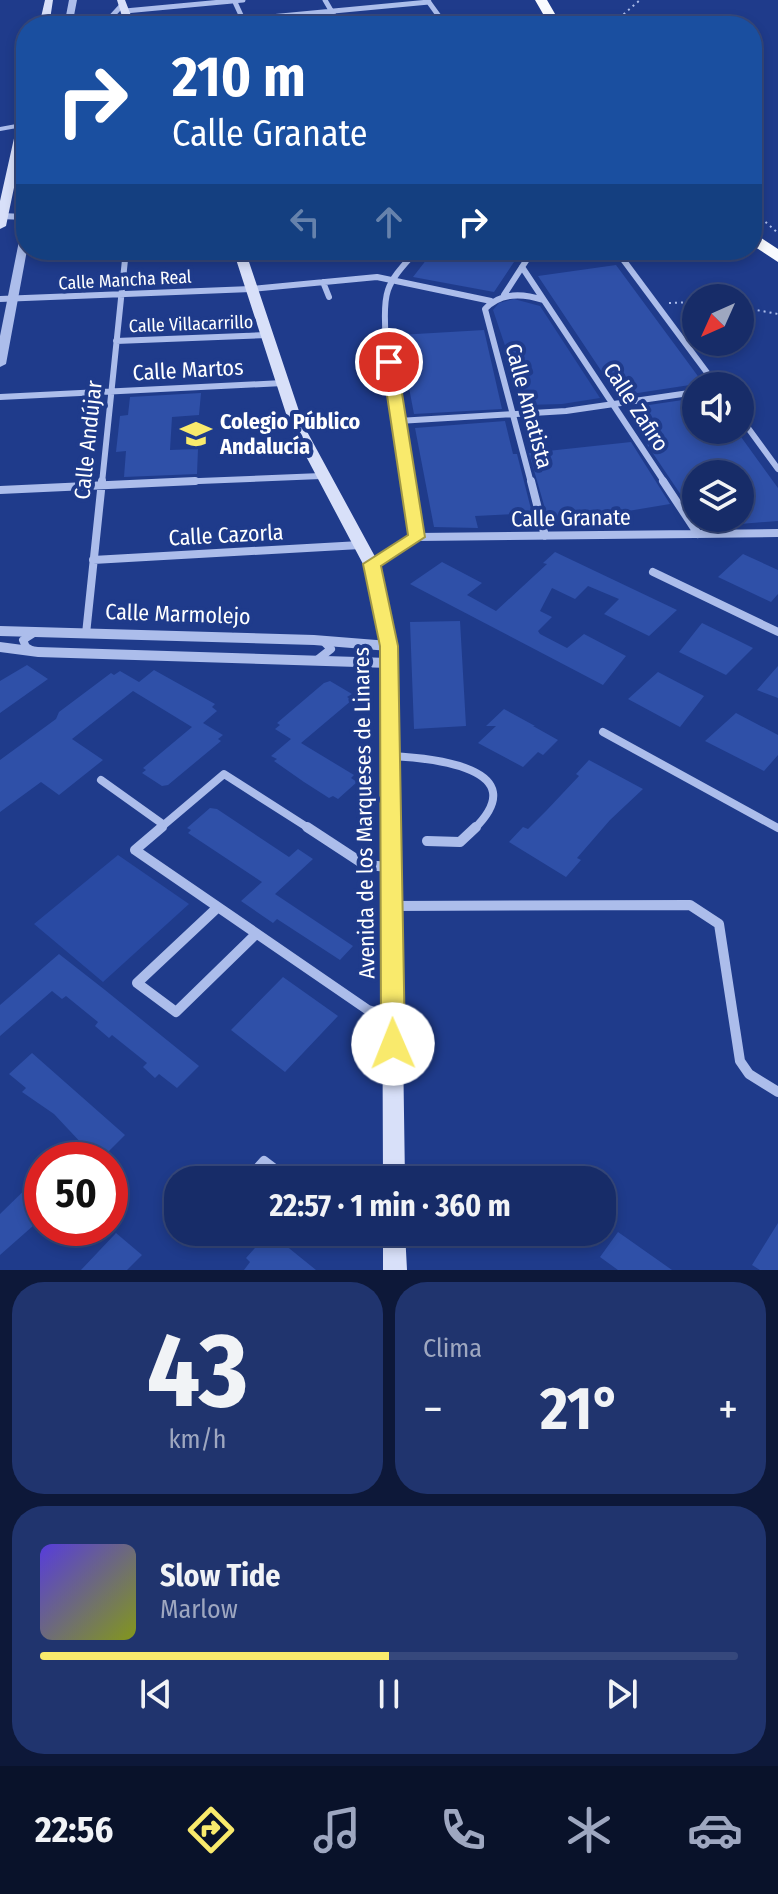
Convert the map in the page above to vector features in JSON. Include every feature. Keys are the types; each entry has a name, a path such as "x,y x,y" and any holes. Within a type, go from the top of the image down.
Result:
{"highway":[{"path":"762,245 778,257"}],"main road":[{"path":"1,219 4,189 16,152"},
{"name":"Avenida de los Marqueses de Linares","path":"242,260 297,426 321,476 371,564 389,654 394,1166"},
{"path":"394,1246 395,1270"}],"street":[{"path":"123,5 243,0"},
{"path":"325,0 335,16"},
{"path":"283,16 428,1"},
{"path":"11,174 16,174"},
{"path":"0,364 6,299 17,260"},
{"name":"Calle Andújar","path":"86,634 125,260"},
{"path":"409,260 392,280 386,294 385,333 417,537"},
{"path":"504,295 527,260"},
{"path":"623,260 707,372"},
{"name":"Calle Zafiro","path":"522,267 698,534"},
{"name":"Calle Mancha Real","path":"6,299 251,289 377,277 491,301"},
{"path":"323,282 329,297"},
{"path":"491,301 504,295 521,294 544,300"},
{"name":"Calle Amatista","path":"491,301 485,309 545,536"},
{"name":"Calle Villacarrillo","path":"116,341 267,335"},
{"name":"Calle Martos","path":"0,397 283,383"},
{"path":"398,421 513,415 682,394"},
{"path":"754,436 778,469"},
{"path":"0,490 321,476"},
{"name":"Calle Granate","path":"371,564 417,537 778,533"},
{"name":"Calle Cazorla","path":"93,560 360,545"},
{"path":"653,572 778,632"},
{"name":"Calle Marmolejo","path":"0,631 321,641 389,654"},
{"path":"34,632 23,640 26,647 34,652"},
{"path":"316,660 331,649 321,641"},
{"name":"Calle Marmolejo","path":"0,647 34,652 316,660 389,654"},
{"path":"603,732 778,828"},
{"path":"390,756 449,762 473,772 492,789 494,798 488,812 460,842 427,841"},
{"path":"391,867 365,865 224,774 135,850 368,1010 393,1017"},
{"path":"101,780 164,825"},
{"path":"392,906 690,905 719,924 740,1061 749,1074 778,1092"},
{"path":"218,907 137,983 176,1012 256,934"}],"path":[{"path":"622,16 640,0"},
{"path":"762,219 778,233"},
{"path":"669,303 682,303"},
{"path":"754,310 778,314"}],"shaded area":[{"path":"514,299 540,306 600,398 562,404 525,405 493,310 499,303"},
{"path":"118,855 189,904 103,982 34,924"}],"building":[{"path":"426,260 515,260 494,292 413,277"},
{"path":"616,265 695,372 682,372 682,386 618,396 538,276"},
{"path":"484,330 502,409 414,414 399,335"},
{"path":"201,393 199,415 172,417 170,450 198,449 197,474 124,477 126,451 116,452 120,416 128,415 130,397"},
{"path":"682,400 682,444 746,444 778,488 778,521 754,523 754,460 682,460 682,497 644,440 649,440 629,408"},
{"path":"505,421 532,513 475,516 478,528 434,527 415,428"},
{"path":"631,442 670,504 610,514 555,517 554,512 546,512 529,453"},
{"path":"555,552 677,610 649,636 604,614 619,599 588,586 575,599 552,588 540,611 552,617 538,631 540,634 567,648 584,634 626,656 603,685 410,584 442,562 482,583 467,595 496,611 547,564 543,563"},
{"path":"743,554 778,570 778,594 771,602 718,577"},
{"path":"460,621 466,726 414,729 410,622"},
{"path":"702,623 753,648 726,675 679,652"},
{"path":"27,665 48,679 0,713 0,681"},
{"path":"778,666 778,698 757,690"},
{"path":"154,670 215,704 212,707 217,711 203,723 223,735 218,739 221,741 168,785 162,786 142,773 146,770 143,768 192,727 133,691 72,739 103,760 59,795 41,782 0,812 0,760 111,673 114,675 120,671 139,682"},
{"path":"658,672 704,696 680,727 628,699"},
{"path":"330,681 352,694 347,697 352,700 301,743 354,775 351,778 357,782 338,799 333,796 329,798 304,782 271,756 291,739 275,729 280,725 277,723"},
{"path":"504,709 558,740 543,755 538,752 523,767 478,743 496,726 486,726"},
{"path":"736,713 778,735 778,755 764,771 705,741"},
{"path":"589,760 643,789 610,820 577,858 581,860 566,877 509,842 523,827 528,829 546,811 579,776 576,774"},
{"path":"210,808 217,809 289,857 298,849 313,859 275,894 353,946 340,960 277,919 273,923 241,901 262,882 188,833 191,830 187,828"},
{"path":"59,954 199,1066 177,1088 159,1074 155,1078 143,1067 147,1063 112,1035 109,1038 95,1026 98,1022 66,996 62,999 52,991 0,1036 0,1005"},
{"path":"283,977 338,1016 285,1072 231,1030"},
{"path":"32,1053 125,1135 118,1142 80,1142 54,1114 22,1092 26,1088 9,1074"},
{"path":"24,1191 24,1234 0,1255 0,1214"},
{"path":"778,1223 778,1270 760,1270 752,1265"},
{"path":"618,1232 672,1270 618,1270 600,1257 608,1246 616,1246"},
{"path":"128,1243 142,1255 127,1270 81,1270 104,1246 128,1246"},
{"path":"257,1246 286,1246 316,1270 244,1270 250,1262 246,1258"}],"place":[{"name":"Colegio Público Andalucía","path":"196,434"}],"route":[{"path":"389,362 417,537 371,564 389,646 393,1044"}]}
